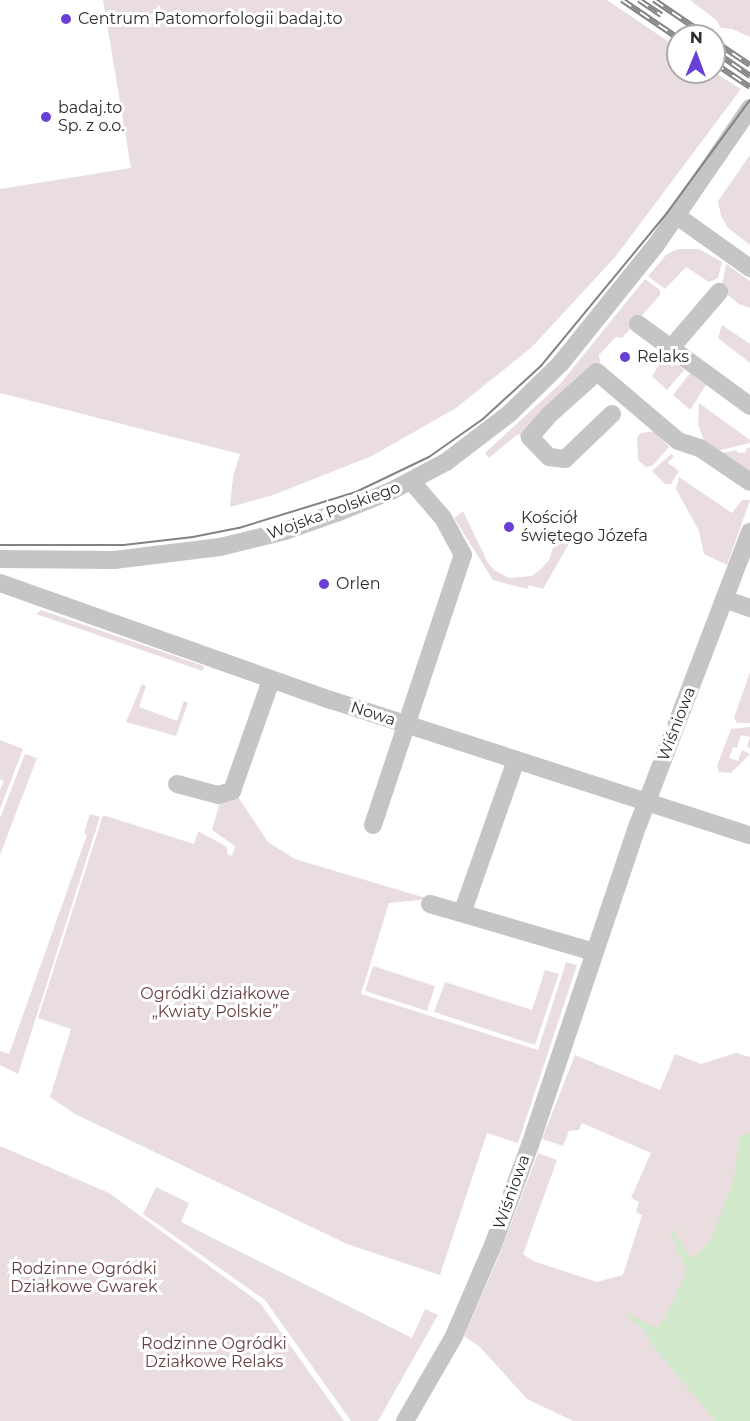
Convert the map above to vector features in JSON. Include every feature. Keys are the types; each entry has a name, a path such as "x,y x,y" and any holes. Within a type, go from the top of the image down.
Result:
{"street":[{"name":"Wojska Polskiego","path":"0,558 114,561 220,547 285,531 339,512 411,481 446,462 484,435 543,381 627,283 677,216 750,108"},
{"path":"677,216 750,268"},
{"path":"671,348 719,292"},
{"path":"638,324 750,406"},
{"path":"612,414 565,459 549,457 530,437 549,415 597,372 678,441 700,448 750,482"},
{"path":"373,825 463,555 443,518 411,481"},
{"name":"Wiśniowa","path":"405,1421 454,1336 484,1267 530,1144 646,802 750,532"},
{"name":"Nowa","path":"0,583 272,680 750,835"},
{"path":"724,598 750,608"},
{"path":"177,784 218,795 232,791 272,680"},
{"path":"465,905 516,760"},
{"path":"430,904 594,952"}],"green space":[{"path":"103,0 607,0 666,40 666,84 726,84 726,80 741,89 616,256 532,347 456,408 372,456 273,495 230,507 233,477 240,454 0,393 0,189 131,168"},
{"path":"690,0 750,0 750,37 726,28 726,24 718,24"},
{"path":"750,155 750,245 728,228 721,216 718,201"},
{"path":"678,249 699,249 722,262 718,278 709,282 686,267 665,289 648,276 667,254"},
{"path":"726,264 750,281 750,308 739,304 721,289"},
{"path":"645,279 660,290 660,295 622,338 616,337 599,355 600,362 539,418 539,452 518,434 489,458 485,453 560,384"},
{"path":"722,325 750,344 750,363 718,338"},
{"path":"666,354 684,370 667,390 652,376"},
{"path":"690,373 706,385 690,410 673,395"},
{"path":"699,403 750,440 750,443 713,452 706,446 698,424"},
{"path":"655,431 669,447 652,466 646,467 638,460 637,437 641,433"},
{"path":"750,447 750,478 719,454 736,450 738,453 746,452 746,449"},
{"path":"671,454 674,456 668,463 679,471 671,484 665,484 652,471"},
{"path":"679,477 732,513 742,500 750,500 727,565 704,554 699,531 676,489"},
{"path":"463,511 488,563 494,570 509,578 532,576 541,569 549,560 557,536 571,540 543,589 529,585 527,589 493,580 454,518"},
{"path":"41,610 204,666 203,671 36,614"},
{"path":"750,672 750,723 737,723 734,718"},
{"path":"142,684 146,686 139,707 177,721 184,701 188,703 176,736 126,722"},
{"path":"750,727 750,737 741,735 737,748 733,747 729,758 738,761 742,750 750,754 731,773 719,772 717,766 731,729"},
{"path":"0,740 23,749 0,809 0,790 4,781 0,779"},
{"path":"25,754 37,758 0,855 0,818"},
{"name":"Ogródki działkowe „Kwiaty Polskie”","path":"238,797 268,842 295,859 429,899 389,903 361,994 538,1050 566,962 577,965 518,1143 487,1133 440,1275 347,1244 75,1114 50,1097 71,1029 38,1018 103,815 194,844 198,831 227,847 227,854 232,856 235,846 212,830 220,802"},
{"path":"90,814 100,817 18,1074 0,1065 0,1051 9,1054 87,835 84,833"},
{"path":"373,966 435,986 427,1011 365,991"},
{"path":"545,970 559,974 535,1045 434,1012 445,982 532,1010"},
{"path":"736,1053 750,1057 750,1421 573,1421 527,1399 480,1347 464,1336 498,1258 538,1153 557,1160 523,1254 533,1261 597,1282 623,1275 642,1215 636,1212 639,1202 631,1198 651,1153 582,1123 579,1130 569,1131 563,1146 542,1139 575,1055 660,1090 675,1054 701,1064"},
{"name":"Rodzinne Ogródki Działkowe Gwarek","path":"0,1146 109,1193 260,1303 344,1421 0,1421"},
{"path":"156,1187 189,1203 181,1222 412,1338 425,1309 438,1315 378,1421 351,1421 265,1300 143,1214"}],"shaded area":[{"path":"750,1133 750,1421 715,1421 653,1346 644,1330 626,1315 628,1313 656,1328 665,1318 687,1271 670,1232 673,1229 690,1258 693,1258 710,1241 734,1179 739,1136"}],"tram line":[{"path":"0,545 124,545 193,537 239,528 356,492 429,457 483,419 541,366 667,213 750,100"}],"railway":[{"path":"622,0 666,30"},
{"path":"639,0 661,15"},
{"path":"654,0 689,24"},
{"path":"726,49 750,65"},
{"path":"726,59 750,76"},
{"path":"726,71 750,87"}],"place":[{"name":"Centrum Patomorfologii badaj.to","path":"66,19"},
{"name":"badaj.to Sp. z o.o.","path":"46,117"},
{"name":"Relaks","path":"625,357"},
{"name":"Kościół świętego Józefa","path":"509,527"},
{"name":"Orlen","path":"324,584"}],"park label":[{"name":"Rodzinne Ogródki Działkowe Relaks","path":"214,1353"}]}
